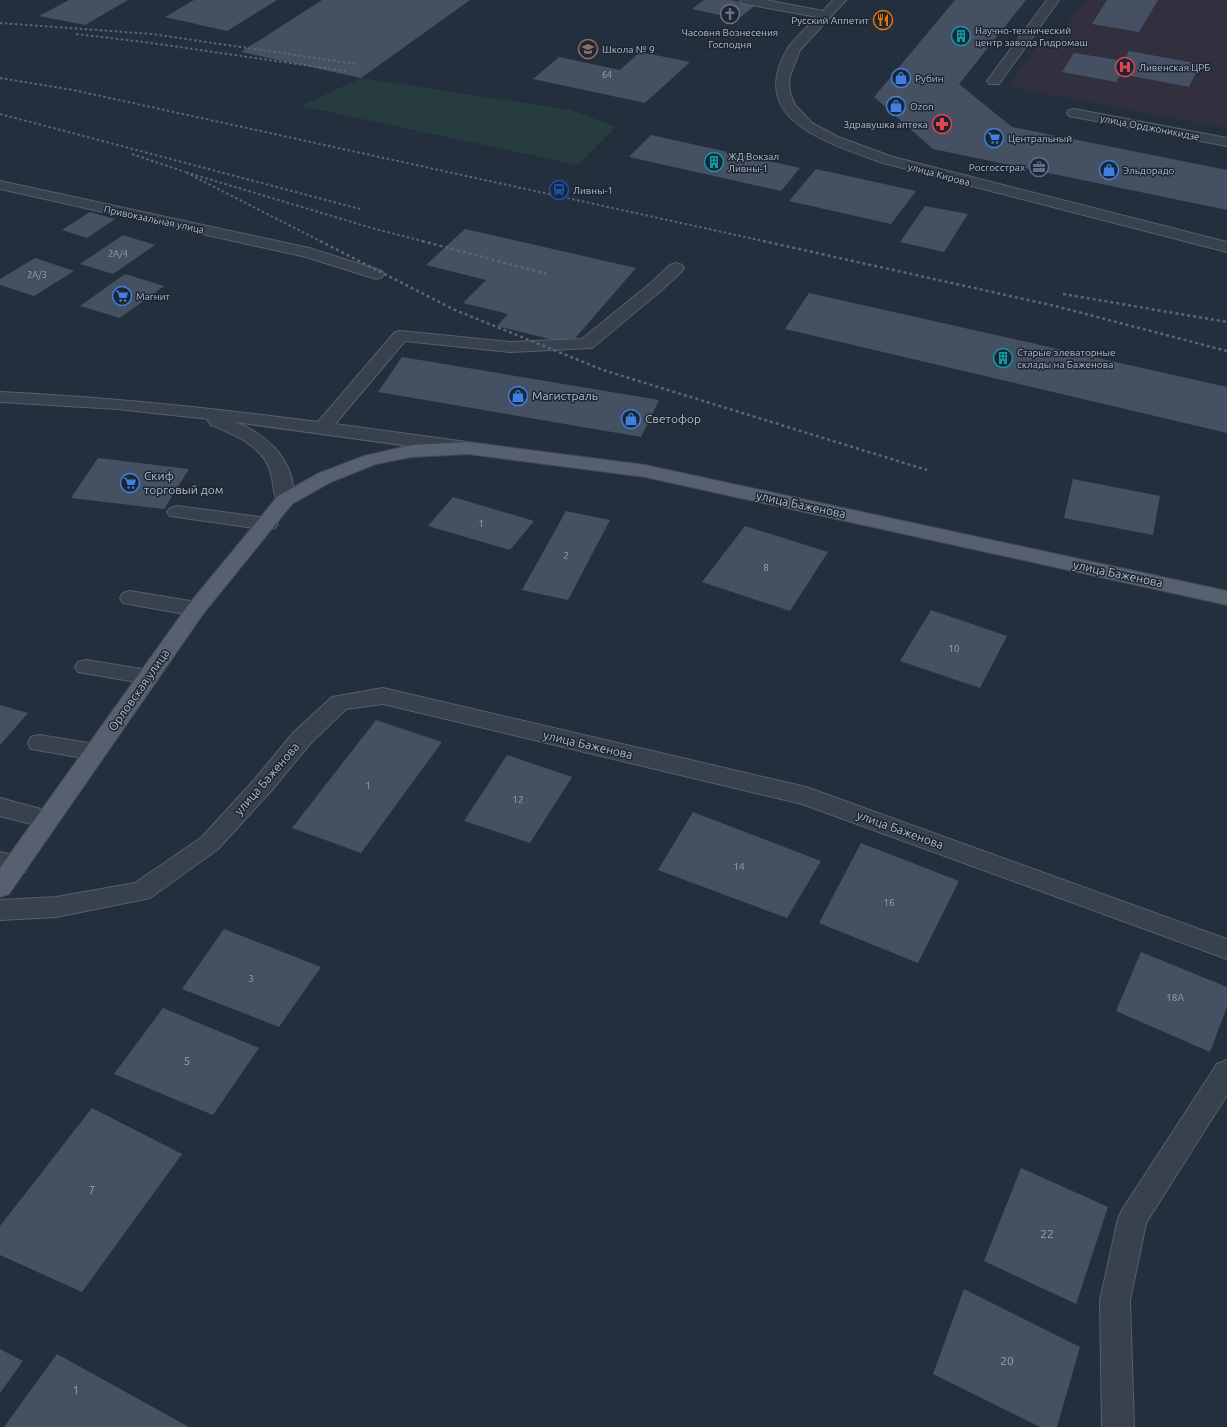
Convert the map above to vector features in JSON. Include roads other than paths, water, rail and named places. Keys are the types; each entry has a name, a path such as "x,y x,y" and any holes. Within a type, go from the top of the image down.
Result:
{"main road":[{"name":"улица Баженова","path":"285,500 324,478 357,464 398,453 440,448 468,448 645,471 1227,598"},
{"name":"Орловская улица","path":"0,886 8,863 47,819 196,609 268,524 285,500"}],"street":[{"path":"746,0 826,15"},
{"name":"улица Кирова","path":"840,0 794,49 782,79 783,93 789,106 801,121 819,134 896,162 1227,247"},
{"path":"994,81 1053,0"},
{"name":"улица Орджоникидзе","path":"1074,113 1227,142"},
{"name":"Привокзальная улица","path":"0,185 309,253 376,274"},
{"path":"322,428 401,336 510,347 586,344 658,285 676,268"},
{"path":"0,397 61,399 186,410 468,448"},
{"path":"186,410 239,430 260,443 279,466 285,484 285,500"},
{"path":"177,512 268,524"},
{"path":"130,598 196,609"},
{"path":"86,666 148,676"},
{"name":"улица Баженова","path":"0,910 56,906 141,891 210,843 263,785 302,738 340,702 383,696 806,796 1227,949"},
{"path":"39,743 95,752"},
{"path":"0,807 47,819"},
{"path":"1118,1427 1115,1300 1132,1219 1227,1072"}],"railway":[{"path":"0,23 152,34 356,64"},
{"path":"76,34 144,42 346,71"},
{"path":"0,78 73,90 768,242"},
{"path":"0,114 360,209"},
{"path":"132,154 185,172"},
{"path":"185,172 372,228 426,242"},
{"path":"185,172 322,242"},
{"path":"320,241 455,310 603,370 927,470"},
{"path":"422,241 547,274"},
{"path":"763,241 1055,306 1227,351"},
{"path":"1063,294 1227,322"}],"place":[{"name":"Часовня Вознесения Господня","path":"730,14"},
{"name":"Русский Аппетит","path":"883,20"},
{"name":"Научно-технический центр завода Гидромаш","path":"961,36"},
{"name":"Школа № 9","path":"588,49"},
{"name":"Ливенская ЦРБ","path":"1125,67"},
{"name":"Рубин","path":"901,78"},
{"name":"Ozon","path":"896,106"},
{"name":"Здравушка аптека","path":"942,124"},
{"name":"Центральный","path":"994,138"},
{"name":"ЖД Вокзал Ливны-1","path":"714,162"},
{"name":"Росгосстрах","path":"1039,167"},
{"name":"Эльдорадо","path":"1109,170"},
{"name":"Ливны-1","path":"559,190"},
{"name":"Магнит","path":"122,296"},
{"name":"Старые элеваторные склады на Баженова","path":"1003,358"},
{"name":"Магистраль","path":"518,396"},
{"name":"Светофор","path":"631,419"},
{"name":"Скиф торговый дом","path":"130,483"}]}
